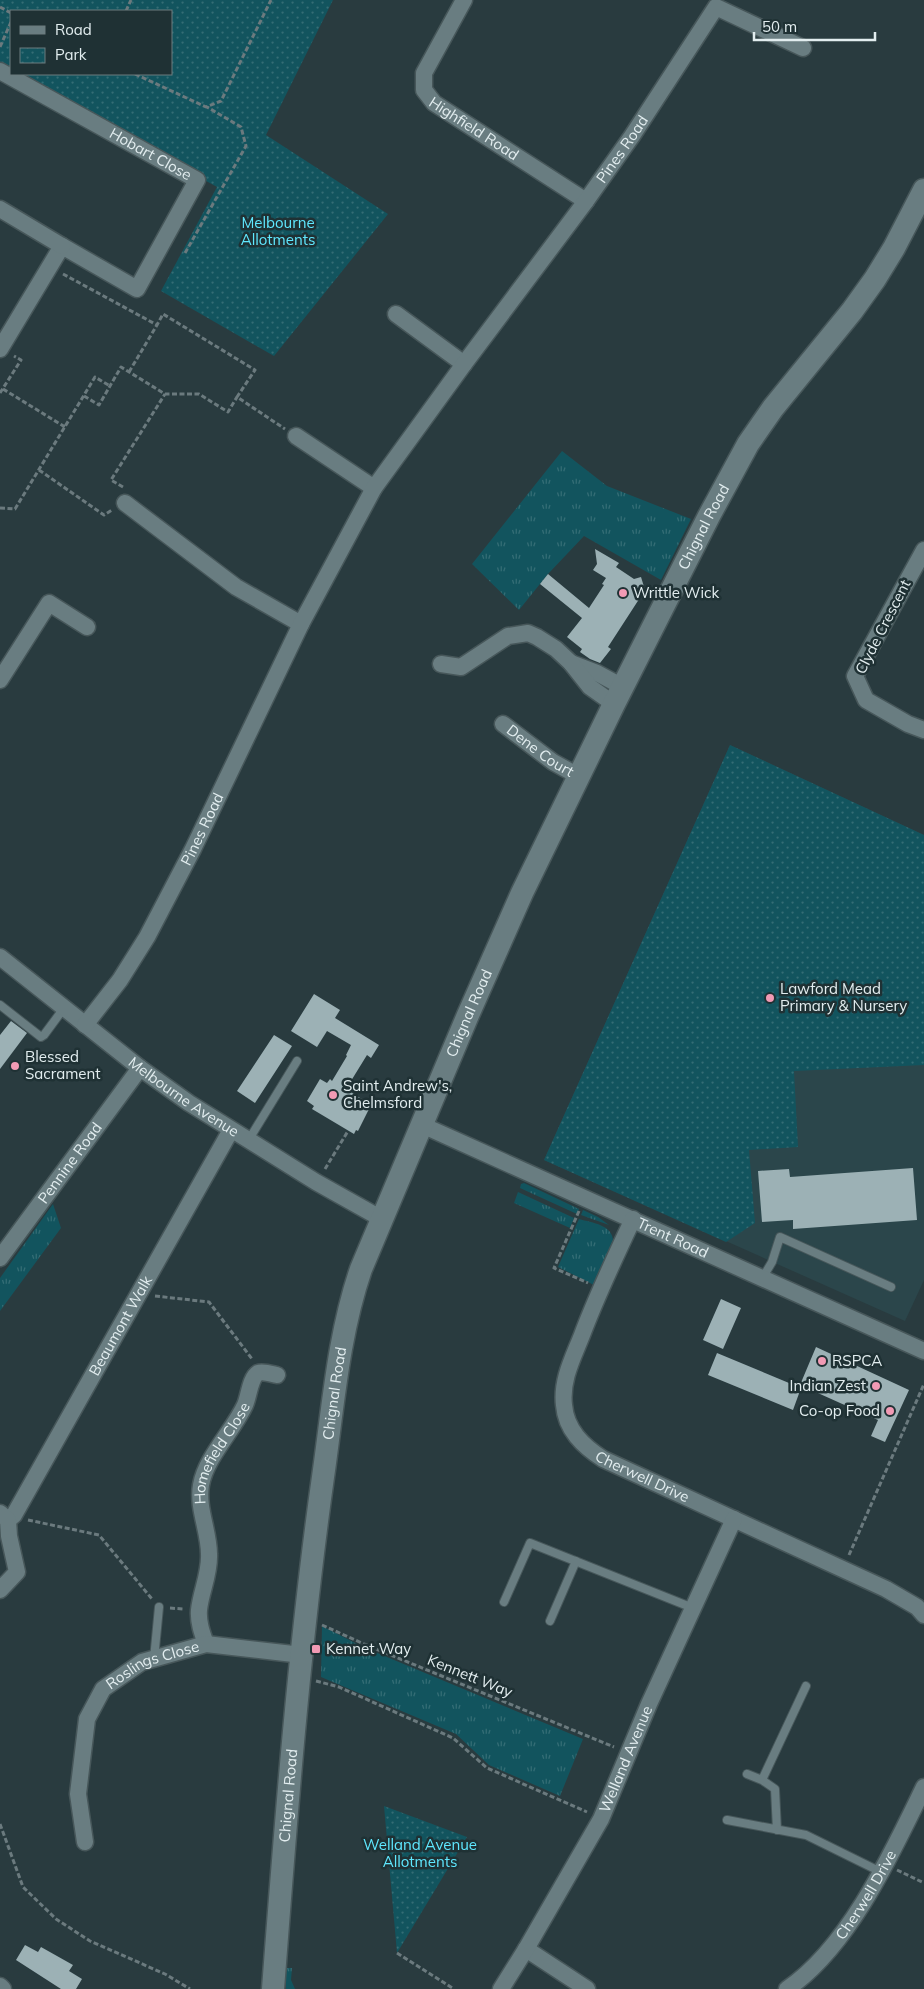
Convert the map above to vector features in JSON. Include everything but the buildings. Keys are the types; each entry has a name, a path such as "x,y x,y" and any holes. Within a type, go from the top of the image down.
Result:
{"street":[{"name":"Highfield Road","path":"464,0 424,74 424,90 434,103 586,201"},
{"name":"Pines Road","path":"85,1024 120,980 147,937 193,849 301,624 374,488 586,201 632,136 716,7 803,48"},
{"name":"Hobart Close","path":"0,71 197,180 137,289 0,209"},
{"name":"Chignal Road","path":"273,1989 305,1616 336,1381 348,1312 361,1269 522,893 619,695 710,516 748,444 773,408 852,311 875,279 894,248 924,190"},
{"path":"0,349 62,246"},
{"path":"396,314 464,364"},
{"path":"296,436 374,488"},
{"path":"125,503 236,587 301,624"},
{"name":"Clyde Crescent","path":"924,550 855,676 866,700 908,724 924,730"},
{"path":"0,680 49,603 88,627"},
{"path":"441,664 461,667 498,641 517,633 528,633 556,649 571,662 597,673 619,695"},
{"name":"Dene Court","path":"503,724 553,762 580,777"},
{"name":"Melbourne Avenue","path":"0,957 140,1068 189,1104 316,1182 382,1218"},
{"name":"Pennine Road","path":"0,1258 140,1068"},
{"name":"Trent Road","path":"422,1125 924,1351"},
{"name":"Beaumont Walk","path":"7,1516 139,1294 231,1130"},
{"name":"Cherwell Drive","path":"633,1219 600,1288 565,1381 564,1407 573,1432 588,1450 603,1459 886,1589 917,1607 924,1615"},
{"name":"Homefield Close","path":"206,1644 200,1627 199,1610 208,1574 209,1552 201,1502 201,1486 205,1472 245,1406 257,1374 270,1374"},
{"path":"0,1590 17,1572 9,1536 7,1516"},
{"name":"Welland Avenue","path":"500,1989 526,1949 601,1818 628,1753 734,1519"},
{"name":"Roslings Close","path":"85,1842 78,1794 87,1719 103,1688 142,1662 206,1644 301,1665"},
{"name":"Cherwell Drive","path":"787,1989 800,1981 821,1960 840,1936 883,1868 924,1787"},
{"path":"526,1949 587,1989"},
{"path":"0,1986 3,1989"}],"lane":[{"path":"0,1005 41,1036 44,1036 64,1008"},
{"path":"248,1141 297,1061"},
{"path":"763,1277 772,1262 780,1237 890,1287"},
{"path":"504,1602 530,1544 693,1608"},
{"path":"550,1621 576,1561"},
{"path":"154,1658 159,1607"},
{"path":"762,1780 806,1686"},
{"path":"748,1774 762,1780 775,1789 777,1830"},
{"path":"728,1820 806,1835 883,1868"}],"path":[{"path":"206,107 221,101 271,0"},
{"path":"0,47 10,24"},
{"path":"137,75 206,107 241,128 246,146 185,253"},
{"path":"50,266 157,325"},
{"path":"84,396 99,405 121,367 164,394 200,394 228,412 255,370 163,314 129,372"},
{"path":"0,349 21,360 0,394"},
{"path":"0,508 15,509 96,377 110,386"},
{"path":"3,389 65,427"},
{"path":"39,470 104,515 125,503 124,488 111,480 164,394"},
{"path":"238,397 296,436"},
{"path":"316,1182 348,1131"},
{"path":"585,1198 554,1268 600,1288"},
{"path":"139,1294 210,1302 270,1374"},
{"path":"842,1570 924,1384"},
{"path":"7,1516 100,1535 159,1607 199,1610"},
{"name":"Kennett Way","path":"305,1616 364,1644 628,1753"},
{"path":"301,1665 339,1687 453,1738 487,1768 601,1818"},
{"path":"0,1824 23,1887 56,1919 90,1941 165,1974 190,1989"},
{"path":"883,1868 924,1883"},
{"path":"398,1953 454,1989"}],"shaded area":[{"name":"Lawford Mead Primary & Nursery","path":"730,745 924,835 924,1280 905,1321 544,1160"}],"green space":[{"name":"Melbourne Allotments","path":"0,0 333,0 266,135 388,214 274,356 161,291 217,187 15,75 172,75 172,10 10,10 10,72 0,66"},
{"path":"562,451 607,486 691,519 661,580 584,536 548,574 519,610 472,564"},
{"name":"Lawford Mead Primary & Nursery","path":"730,745 924,835 924,1065 794,1071 798,1147 749,1150 755,1223 726,1242 544,1160"},
{"path":"524,1183 579,1209 577,1214 520,1188 521,1184"},
{"path":"518,1192 574,1218 570,1228 514,1203"},
{"path":"53,1204 61,1228 0,1311 0,1278"},
{"path":"583,1210 598,1217 609,1225 581,1215"},
{"path":"579,1219 602,1226 607,1229 613,1238 613,1244 594,1285 558,1267"},
{"path":"322,1626 363,1647 583,1739 560,1796 489,1765 456,1734 321,1677"},
{"name":"Welland Avenue Allotments","path":"384,1806 467,1837 397,1953"},
{"path":"285,1968 292,1968 291,1980 295,1989 286,1989"}],"place":[{"name":"Writtle Wick","path":"623,593"},
{"name":"Lawford Mead Primary & Nursery","path":"770,998"},
{"name":"Blessed Sacrament","path":"15,1066"},
{"name":"Saint Andrew's, Chelmsford","path":"333,1095"},
{"name":"RSPCA","path":"822,1361"},
{"name":"Indian Zest","path":"876,1386"},
{"name":"Co-op Food","path":"890,1411"},
{"name":"Kennet Way","path":"316,1649"}]}
